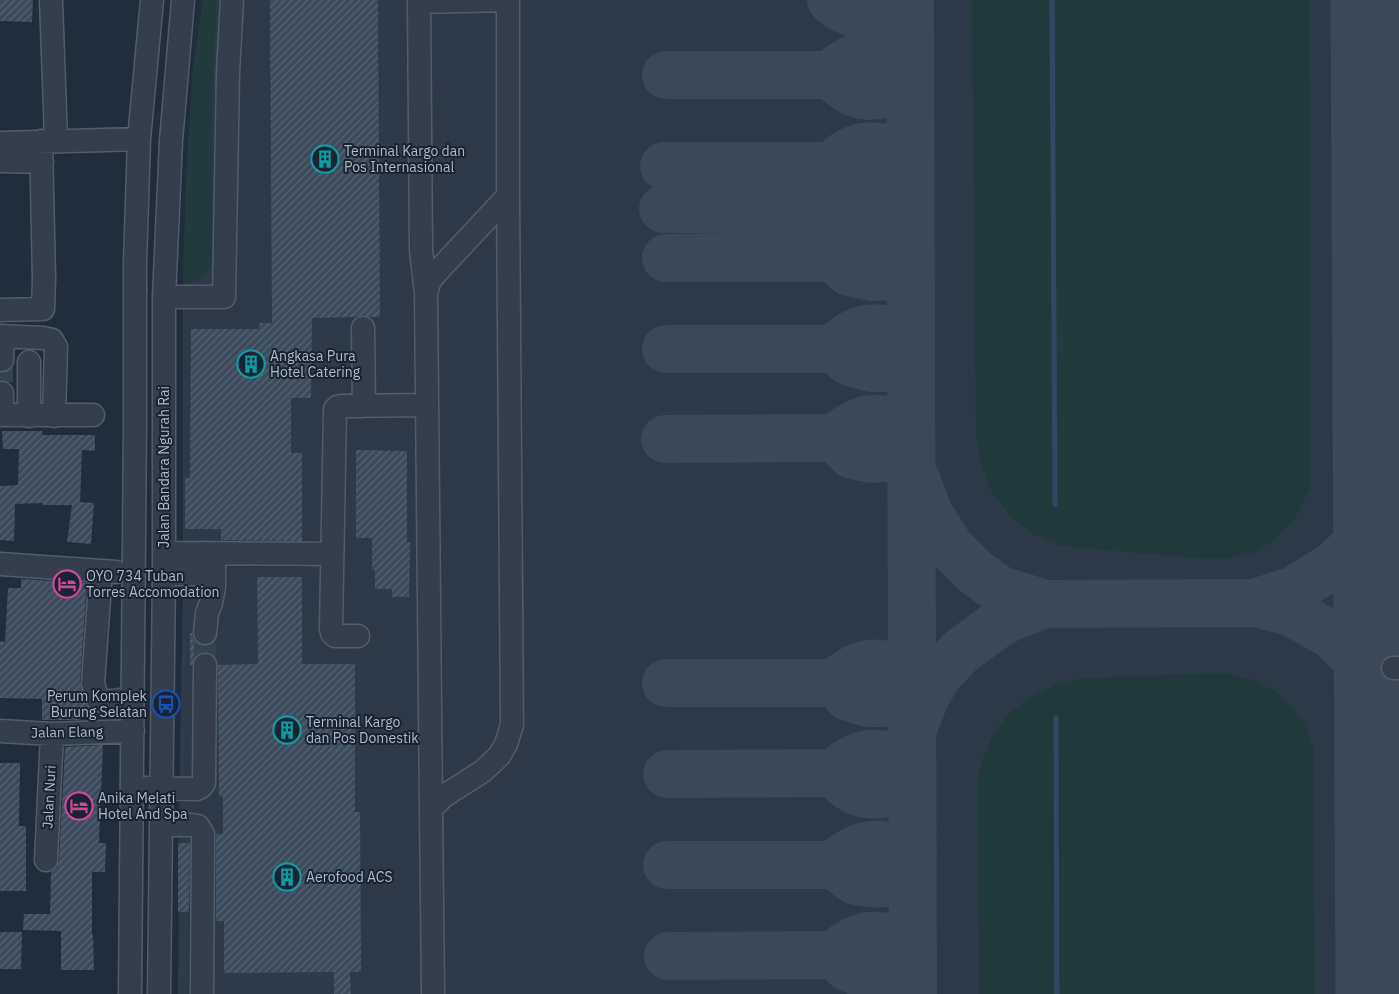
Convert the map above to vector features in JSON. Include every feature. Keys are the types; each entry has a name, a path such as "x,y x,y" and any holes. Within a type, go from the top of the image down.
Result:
{"street":[{"path":"44,338 43,308 52,0"},
{"name":"Jalan Bandara Ngurah Rai","path":"130,994 133,788 124,731 133,698 135,263 139,139 152,0"},
{"name":"Jalan Bandara Ngurah Rai","path":"158,994 164,564 164,297 171,141 183,0"},
{"path":"164,297 224,297 228,72 232,0"},
{"path":"431,809 444,796 483,771 499,756 506,744 512,726 508,0 419,1 421,250 426,293 426,405 433,994"},
{"path":"0,161 47,148 139,139"},
{"path":"0,143 47,148"},
{"path":"426,293 430,280 508,196"},
{"path":"0,310 43,308"},
{"path":"363,328 364,406"},
{"path":"2,360 2,336 52,340 56,347 54,416"},
{"path":"29,416 30,362"},
{"path":"2,393 1,415 93,415"},
{"path":"358,636 336,636 332,633 331,629 335,409 341,406 426,405"},
{"path":"164,564 205,553 332,554"},
{"path":"205,553 214,566 211,603 207,613 205,633"},
{"path":"0,564 134,573"},
{"path":"164,564 214,574"},
{"path":"101,571 94,690 104,713 124,731"},
{"path":"133,788 197,789 204,783 205,665"},
{"path":"98,700 133,698"},
{"name":"Jalan Elang","path":"0,731 52,734 124,731"},
{"name":"Jalan Nuri","path":"46,860 52,734"},
{"path":"161,824 198,826 203,834 202,994"}],"shaded area":[{"path":"203,0 1399,0 1399,994 178,994 183,588 195,588 195,566 310,567 310,545 183,545 183,285 186,182 193,69"}],"green space":[{"path":"203,0 217,0 212,98 212,255 209,268 204,276 183,285 186,182 193,69"},
{"path":"972,0 1309,0 1311,485 1295,518 1273,541 1252,553 1225,559 1206,559 1061,546 1033,534 1011,517 990,489 981,466 976,433"},
{"path":"1226,673 1256,681 1277,693 1292,707 1305,725 1313,747 1315,994 979,994 978,777 984,755 996,730 1012,711 1032,696 1060,683 1084,678"}],"building":[{"path":"0,0 33,0 32,22 0,21"},
{"path":"270,0 378,0 380,317 363,315 355,317 312,318 311,398 291,398 291,453 302,453 302,541 221,540 221,529 185,529 185,478 190,478 191,329 259,329 260,323 272,323"},
{"path":"2,431 42,431 42,435 95,435 95,451 82,450 80,502 94,503 91,544 67,542 72,505 43,505 43,503 15,504 14,541 0,540 0,486 18,485 19,449 3,449"},
{"path":"356,450 407,451 407,542 410,542 409,597 392,597 392,589 375,589 375,570 372,570 372,538 356,538"},
{"path":"257,577 302,577 302,664 355,664 355,812 360,812 361,972 350,972 351,994 334,994 334,972 224,973 224,921 216,921 216,834 223,834 223,796 219,796 218,665 258,664"},
{"path":"21,579 87,583 80,682 87,706 80,715 80,720 42,720 42,699 0,698 0,641 5,642 8,588 21,588"},
{"path":"190,633 192,633 193,639 198,644 204,646 214,642 214,656 206,652 199,653 194,658 192,665 190,665"},
{"path":"103,745 99,843 106,843 105,872 92,872 94,970 61,970 61,931 23,930 24,914 50,914 51,872 57,867 59,861 65,747"},
{"path":"0,763 20,763 19,826 26,826 26,891 0,891"},
{"path":"178,843 190,843 189,912 178,912"},
{"path":"0,932 22,932 21,969 0,969"}],"waterway":[{"path":"1052,0 1055,505"},
{"path":"1056,718 1057,994"}],"taxiway":[{"path":"831,0 840,7 860,15 880,14 890,11 908,0"},
{"path":"910,0 913,994"},
{"path":"830,75 849,61 868,55 887,57 910,65"},
{"path":"666,75 830,75 854,93 870,96 895,90 910,81"},
{"path":"832,166 850,151 868,146 888,149 910,156"},
{"path":"664,166 832,166 851,180 860,184 870,185 889,183 910,172"},
{"path":"663,209 831,211 851,225 870,230 888,227 910,216"},
{"path":"666,258 832,258 849,272 872,277 891,276 910,266"},
{"path":"833,349 852,334 869,328 888,329 911,335"},
{"path":"666,349 833,349 850,362 871,368 894,368 910,357"},
{"path":"835,438 853,425 871,419 890,420 911,428"},
{"path":"665,439 835,438 852,455 872,459 895,457 911,448"},
{"path":"1392,440 1381,502 1362,539 1334,565 1294,590 1254,603 1291,612 1332,635 1361,664 1382,698 1393,751"},
{"path":"916,479 929,514 950,547 975,572 1000,590 1045,604 1254,603"},
{"path":"915,724 925,698 938,675 960,652 1002,621 1045,604"},
{"path":"835,683 844,675 862,665 890,665 912,672"},
{"path":"666,683 835,683 848,697 868,703 885,703 901,699 912,690"},
{"path":"834,773 853,759 862,755 881,754 912,764"},
{"path":"667,774 834,773 849,787 865,794 873,795 897,789 912,779"},
{"path":"834,865 853,851 871,845 891,846 913,853"},
{"path":"667,865 834,865 856,881 874,884 902,879 913,873"},
{"path":"835,955 844,947 863,937 882,936 913,945"},
{"path":"1394,956 1399,938"},
{"path":"668,956 835,955 847,967 868,977 891,976 905,969 913,961"}],"runway":[{"path":"1390,0 1395,994"}],"tunnel":[{"path":"2,360 2,393"},
{"path":"205,633 205,665"}],"place":[{"name":"Terminal Kargo dan Pos Internasional","path":"325,159"},
{"name":"Angkasa Pura Hotel Catering","path":"251,364"},
{"name":"OYO 734 Tuban Torres Accomodation","path":"67,584"},
{"name":"Perum Komplek Burung Selatan","path":"166,704"},
{"name":"Terminal Kargo dan Pos Domestik","path":"287,730"},
{"name":"Anika Melati Hotel And Spa","path":"79,806"},
{"name":"Aerofood ACS","path":"287,877"}]}
